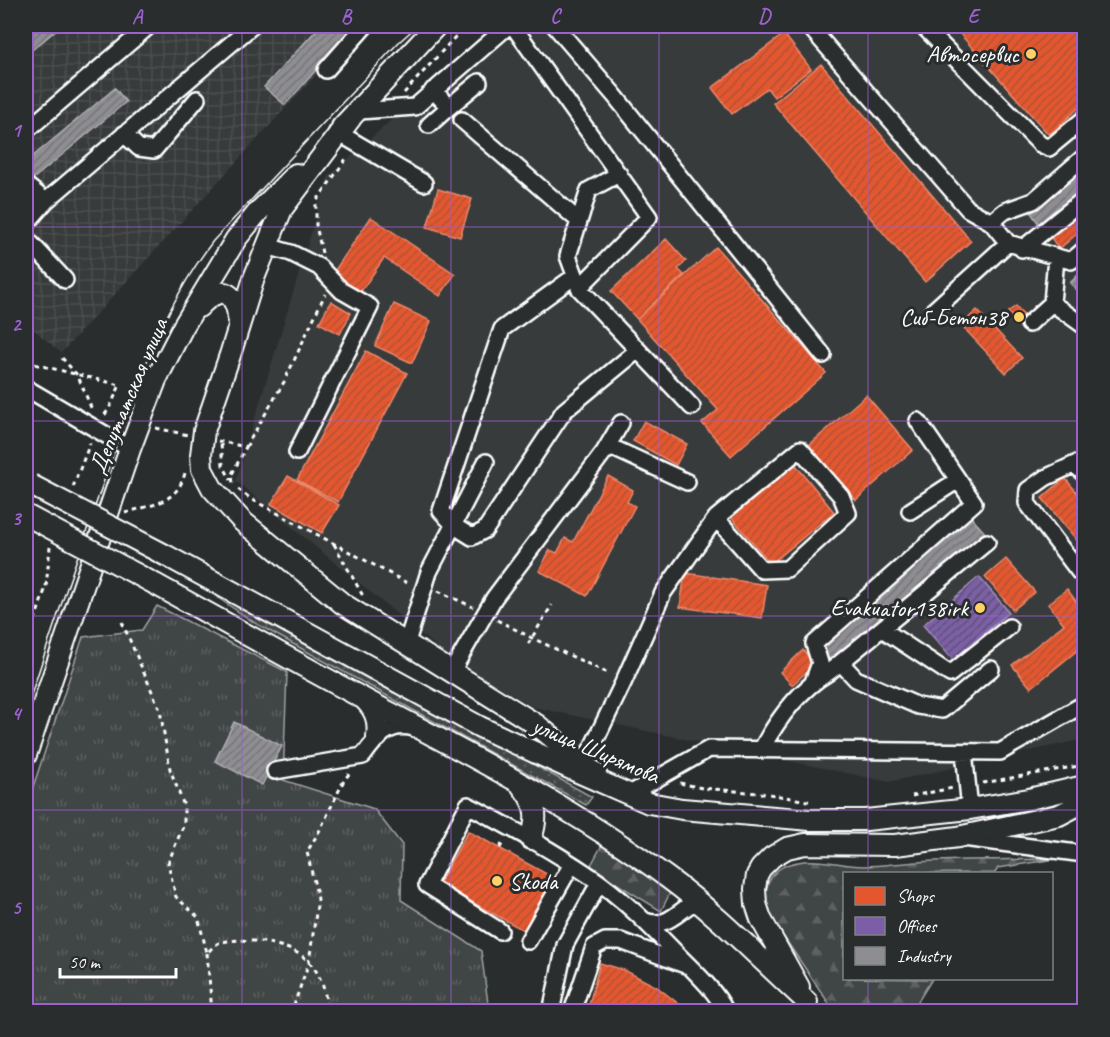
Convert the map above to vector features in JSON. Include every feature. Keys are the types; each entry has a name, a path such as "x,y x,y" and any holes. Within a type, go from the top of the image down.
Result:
{"main road":[{"name":"Депутатская улица","path":"26,755 130,448 156,380 183,327 245,227 346,124 436,26"},
{"path":"346,124 282,209 254,278 212,440 200,461 202,469 212,488 229,508 258,535 343,604 537,725 609,786"},
{"path":"183,327 210,295 219,293 232,298 236,304 240,327"},
{"name":"улица Ширямова","path":"28,484 167,556 480,726 628,795 666,807 810,820 866,820 970,809 1029,799 1084,786"},
{"path":"26,515 365,700 499,770 597,829 668,878 703,906 810,1007"},
{"path":"365,700 377,719 377,737"},
{"path":"499,770 520,785 532,798 535,827 531,839"},
{"path":"810,1007 758,911 755,883 765,862 787,848 805,844 895,845 958,837 1059,815 1084,802"}],"street":[{"path":"26,131 149,26"},
{"path":"26,224 46,201 252,26"},
{"path":"326,70 365,26"},
{"path":"424,183 357,144 346,124 390,109 415,107 508,26"},
{"path":"513,26 650,217 577,282 502,329 441,511 472,537 485,530 564,411 638,350"},
{"path":"555,26 615,96 823,355"},
{"path":"809,26 968,209 991,222 1008,243 1071,261 1084,252"},
{"path":"923,26 1040,144 1049,148 1084,119"},
{"path":"429,125 479,82"},
{"path":"433,90 449,107"},
{"path":"124,134 139,148 154,150 197,99"},
{"path":"462,120 579,221"},
{"path":"991,222 1005,211 1033,201 1084,157"},
{"path":"619,174 589,190 568,256 577,282 692,407"},
{"path":"26,185 46,201"},
{"path":"1023,249 1084,199"},
{"path":"26,238 65,280"},
{"path":"934,310 1008,243"},
{"path":"267,246 291,253 319,267 342,291 370,307 297,452"},
{"path":"1029,324 1052,303 1056,258"},
{"path":"1052,303 1084,327"},
{"path":"26,388 130,448"},
{"path":"813,682 820,663 814,644 974,503 918,421"},
{"path":"451,673 494,598 604,452 621,423"},
{"path":"604,452 613,448 687,482"},
{"path":"584,764 663,593 716,518 800,448 842,496 848,513 787,569 762,570 716,518"},
{"path":"406,645 429,572 486,462"},
{"path":"1080,573 1027,503 1028,490 1045,478 1075,464 1084,474"},
{"path":"910,511 958,480"},
{"path":"761,750 774,727 813,682 841,663 987,542"},
{"path":"882,629 950,674 1009,627"},
{"path":"841,663 856,679 918,706 942,710 991,669"},
{"path":"628,795 709,749 1000,752 1084,704"},
{"path":"275,771 363,756 377,737 398,726 425,732"},
{"path":"964,752 970,809"},
{"path":"500,931 427,885 468,805 531,839 599,883 643,920 689,966 726,1011"},
{"path":"958,837 981,842 1084,854"},
{"path":"528,941 572,864"},
{"path":"551,1011 565,945 599,883"},
{"path":"643,920 653,924 662,923 693,903 703,906"},
{"path":"572,1011 594,947 605,941 621,940 689,966"}],"path":[{"path":"390,109 465,26"},
{"path":"233,485 232,474 284,382 329,285 316,225 316,202 357,144"},
{"path":"62,358 78,376 93,414"},
{"path":"26,362 120,385 110,410 97,424"},
{"path":"152,427 246,447"},
{"path":"212,440 233,485 251,499 334,542 402,581"},
{"path":"118,515 173,497 183,482 186,471"},
{"path":"334,542 368,602"},
{"path":"425,585 531,638 624,680"},
{"path":"528,644 552,605"},
{"path":"122,622 160,710 170,770 184,806 184,824 168,864 176,897 198,917 207,953 212,1011"},
{"path":"287,1011 294,1005 309,962 318,899 307,852 344,780 363,756"},
{"path":"911,796 1084,765"},
{"path":"659,778 702,788 769,794 815,802"},
{"path":"207,953 220,942 264,941 298,954 309,962 326,990 327,1011"}],"shaded area":[{"path":"26,26 361,26 61,353 26,323"},
{"path":"495,26 1084,26 1084,739 889,782 533,707 450,658 236,481 328,177"}],"green space":[{"path":"202,587 258,612 592,797 586,805 255,623"},
{"path":"157,606 287,672 283,780 374,809 402,845 401,900 481,951 489,1011 26,1012 26,808 83,637 142,630"},
{"path":"603,843 670,893 661,911 590,867"},
{"path":"1056,859 998,868 996,872 843,872 843,980 931,980 912,1011 834,1011 769,915 766,891 773,875 784,866 801,861 877,866 952,860"}],"building: Shops":[{"path":"953,26 1084,26 1084,103 1049,135"},
{"path":"784,34 811,69 774,97 767,88 732,114 712,88"},
{"path":"821,64 971,241 925,282 773,103"},
{"path":"438,189 472,199 460,237 427,227"},
{"path":"1084,206 1084,228 1059,249 1049,235"},
{"path":"371,217 455,274 440,296 384,258 359,294 331,276"},
{"path":"666,239 686,261 678,269 684,275 637,319 611,291"},
{"path":"716,247 826,373 731,456 702,423 718,410 637,319"},
{"path":"331,301 351,313 340,334 319,323"},
{"path":"394,304 431,321 412,363 375,346"},
{"path":"1016,306 1026,318 1018,325 1008,312"},
{"path":"977,310 1022,358 1006,373 961,325"},
{"path":"366,351 407,373 338,502 297,480"},
{"path":"866,395 913,450 856,500 809,445"},
{"path":"644,421 687,444 676,465 633,441"},
{"path":"795,464 834,512 771,564 731,517"},
{"path":"288,476 339,505 322,533 271,504"},
{"path":"608,476 633,490 627,502 635,506 587,596 539,571 550,550 557,553 565,538 573,542"},
{"path":"1065,478 1084,501 1084,549 1042,498"},
{"path":"1006,559 1035,592 1013,610 985,577"},
{"path":"685,573 767,585 762,618 680,607"},
{"path":"1067,589 1084,612 1084,645 1031,688 1012,665 1064,624 1048,604"},
{"path":"803,650 815,664 792,685 780,672"},
{"name":"Skoda","path":"468,831 554,878 525,931 439,884"},
{"path":"600,963 624,970 657,987 689,1012 587,1012"}],"building: Offices":[{"path":"979,577 1009,612 953,660 923,625"}],"building: Industry":[{"path":"26,26 61,26 26,55"},
{"path":"320,26 343,26 350,32 285,105 264,87"},
{"path":"115,88 126,102 33,179 26,170 26,162"},
{"path":"1084,170 1084,191 1041,227 1031,213"},
{"path":"1082,271 1084,274 1084,297 1070,283"},
{"path":"970,516 986,534 834,664 818,647"},
{"path":"234,722 282,746 262,785 215,761"}],"tram line":[{"path":"26,710 128,412 151,352 178,295 213,241 399,42 417,26"}],"place":[{"name":"Автосервис","path":"1031,54"},
{"name":"Сиб-Бетон38","path":"1019,317"},
{"name":"Evakuator138irk","path":"980,608"},
{"name":"Skoda","path":"497,881"}]}
